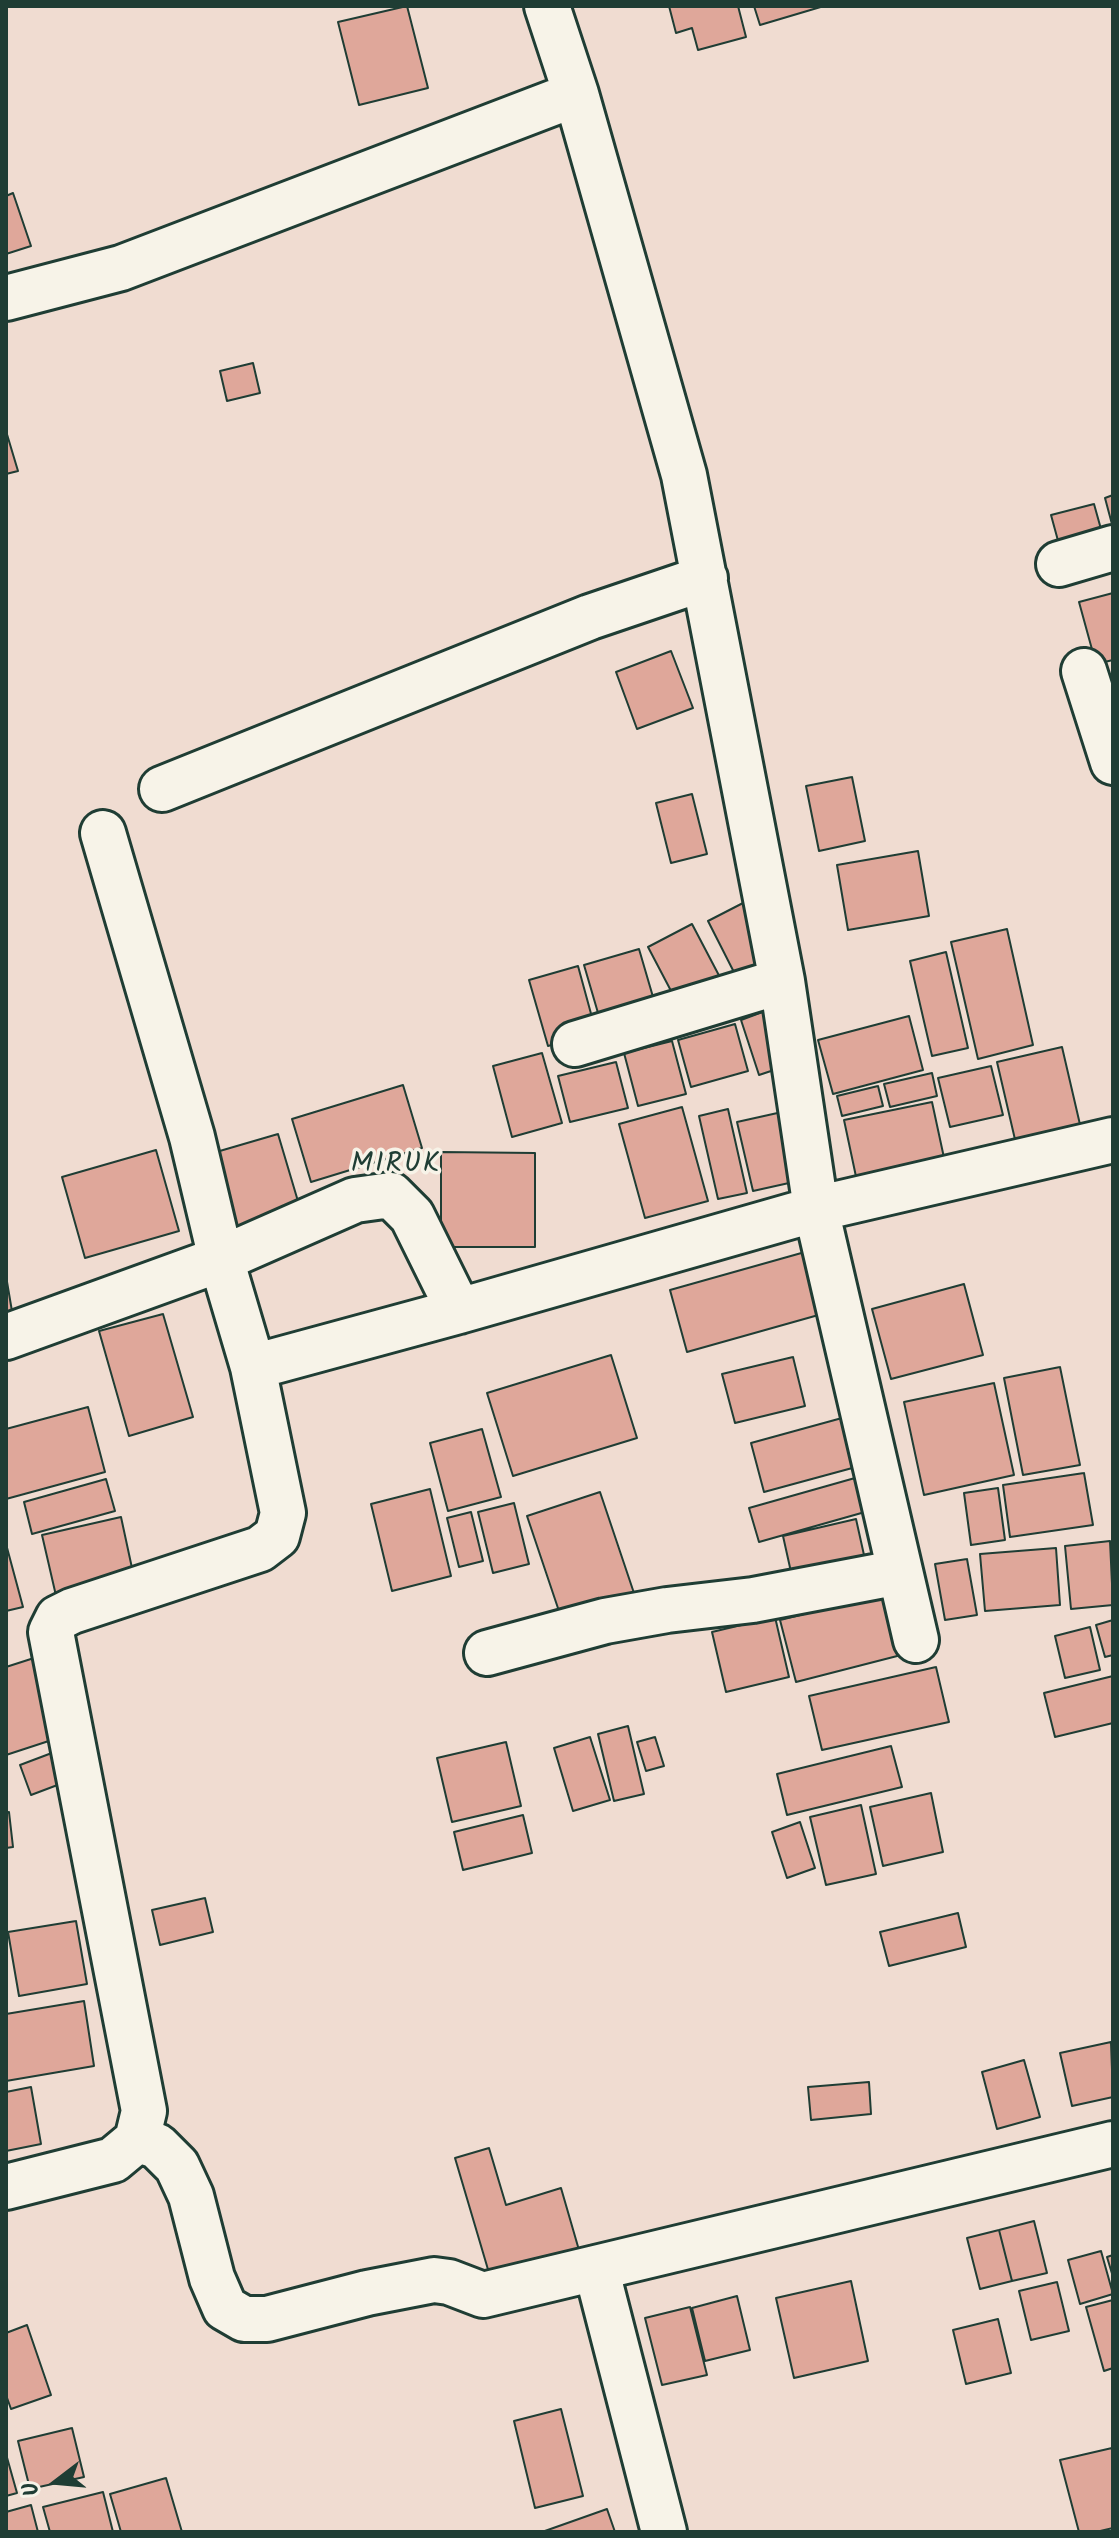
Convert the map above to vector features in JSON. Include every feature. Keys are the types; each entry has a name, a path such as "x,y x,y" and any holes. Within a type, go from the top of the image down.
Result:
{"street":[{"path":"547,6 576,94 684,475 782,981 816,1209 916,1640"},
{"path":"6,298 121,268 576,94"},
{"path":"1059,564 1113,548"},
{"path":"162,789 590,617 705,578"},
{"path":"1084,671 1113,762"},
{"path":"6,2187 113,2160 137,2140 144,2111 51,1632 58,1618 72,1611 260,1549 277,1536 283,1513 253,1367 221,1259 192,1137 103,833"},
{"path":"575,1044 782,981"},
{"path":"253,1367 816,1209 1113,1140"},
{"path":"6,1337 221,1259 355,1200 391,1195 412,1216 459,1311"},
{"path":"487,1653 605,1621 753,1600 900,1572"},
{"path":"137,2140 157,2146 177,2166 191,2196 212,2278 225,2308 244,2319 267,2319 367,2293 434,2280 449,2282 483,2295 1113,2144"},
{"path":"596,2268 664,2532"}],"building":[{"path":"407,6 428,88 359,105 338,22"},
{"path":"669,6 738,6 746,37 698,50 692,28 676,33"},
{"path":"754,6 824,6 760,25"},
{"path":"13,193 31,246 6,254 6,196"},
{"path":"253,363 260,393 227,401 220,371"},
{"path":"6,431 18,471 6,474"},
{"path":"1113,495 1113,528 1105,498"},
{"path":"1094,504 1106,547 1063,559 1051,515"},
{"path":"1113,593 1113,660 1096,664 1079,602"},
{"path":"671,651 693,708 637,729 616,672"},
{"path":"852,777 865,841 819,851 806,786"},
{"path":"692,794 707,854 671,863 656,803"},
{"path":"918,851 929,916 848,930 837,865"},
{"path":"743,903 776,968 741,986 708,921"},
{"path":"692,924 724,985 680,1008 648,947"},
{"path":"1007,929 1033,1045 978,1059 951,942"},
{"path":"639,949 658,1014 603,1030 584,965"},
{"path":"946,952 968,1048 932,1056 910,961"},
{"path":"578,966 596,1032 548,1046 529,980"},
{"path":"773,1008 792,1064 759,1075 741,1020"},
{"path":"909,1016 923,1070 833,1094 818,1040"},
{"path":"735,1024 748,1071 691,1087 678,1040"},
{"path":"672,1041 686,1094 638,1106 624,1053"},
{"path":"1062,1047 1085,1146 1020,1161 997,1062"},
{"path":"542,1053 562,1123 512,1137 493,1066"},
{"path":"616,1062 628,1108 570,1122 558,1076"},
{"path":"991,1066 1003,1115 950,1127 938,1078"},
{"path":"932,1073 937,1096 890,1107 884,1084"},
{"path":"403,1085 422,1148 311,1182 292,1119"},
{"path":"878,1086 883,1106 842,1116 837,1096"},
{"path":"932,1102 946,1167 858,1186 844,1120"},
{"path":"682,1107 708,1201 645,1218 619,1124"},
{"path":"728,1109 747,1193 718,1199 699,1116"},
{"path":"782,1112 798,1181 753,1191 737,1122"},
{"path":"278,1134 300,1208 229,1229 206,1155"},
{"path":"156,1150 179,1231 85,1258 62,1177"},
{"path":"441,1152 535,1153 535,1247 441,1247"},
{"path":"805,1252 822,1314 687,1352 670,1290"},
{"path":"6,1276 14,1323 6,1324"},
{"path":"964,1284 983,1355 891,1379 872,1309"},
{"path":"163,1314 193,1417 129,1436 99,1331"},
{"path":"611,1355 637,1438 513,1476 487,1393"},
{"path":"793,1357 805,1406 735,1423 722,1374"},
{"path":"1060,1367 1080,1465 1023,1475 1004,1378"},
{"path":"994,1383 1014,1475 924,1495 904,1402"},
{"path":"88,1407 105,1472 6,1499 6,1429"},
{"path":"842,1418 856,1467 764,1492 751,1443"},
{"path":"482,1429 501,1497 448,1511 430,1443"},
{"path":"1084,1473 1093,1525 1010,1537 1003,1485"},
{"path":"855,1478 865,1512 759,1542 749,1508"},
{"path":"106,1479 115,1511 32,1534 24,1502"},
{"path":"998,1488 1005,1540 971,1545 964,1493"},
{"path":"430,1489 451,1576 392,1591 371,1504"},
{"path":"600,1492 638,1605 565,1629 527,1516"},
{"path":"514,1503 529,1564 493,1573 478,1512"},
{"path":"471,1512 483,1561 459,1567 447,1518"},
{"path":"121,1517 135,1582 57,1600 42,1535"},
{"path":"856,1519 868,1573 795,1590 783,1536"},
{"path":"1110,1541 1113,1605 1071,1609 1065,1546"},
{"path":"6,1544 23,1607 6,1611"},
{"path":"1056,1548 1060,1605 985,1611 980,1554"},
{"path":"967,1559 977,1615 945,1620 935,1564"},
{"path":"889,1593 905,1654 796,1682 780,1620"},
{"path":"775,1617 789,1677 726,1692 712,1632"},
{"path":"1113,1620 1113,1655 1105,1657 1096,1625"},
{"path":"1090,1627 1100,1670 1065,1678 1055,1636"},
{"path":"34,1658 61,1737 6,1755 6,1667"},
{"path":"936,1667 949,1722 822,1750 809,1696"},
{"path":"1113,1676 1113,1723 1055,1737 1044,1693"},
{"path":"628,1726 644,1794 614,1801 598,1734"},
{"path":"590,1737 610,1800 573,1811 554,1748"},
{"path":"655,1737 664,1766 646,1771 637,1742"},
{"path":"506,1742 521,1806 452,1822 437,1758"},
{"path":"891,1746 902,1787 787,1815 777,1774"},
{"path":"65,1748 76,1778 31,1795 20,1765"},
{"path":"931,1793 943,1852 883,1866 870,1807"},
{"path":"861,1805 876,1874 826,1885 810,1817"},
{"path":"9,1812 13,1847 6,1848 6,1813"},
{"path":"523,1815 532,1853 463,1870 454,1832"},
{"path":"800,1822 815,1868 787,1878 772,1832"},
{"path":"205,1898 213,1932 160,1945 152,1910"},
{"path":"958,1913 966,1947 889,1966 880,1932"},
{"path":"76,1921 87,1984 19,1996 8,1932"},
{"path":"84,2001 94,2066 6,2081 6,2014"},
{"path":"1111,2042 1113,2097 1072,2106 1060,2053"},
{"path":"1024,2060 1040,2117 997,2129 982,2072"},
{"path":"869,2082 871,2114 811,2120 808,2087"},
{"path":"31,2087 41,2144 6,2151 6,2092"},
{"path":"489,2148 506,2205 561,2188 581,2257 492,2283 455,2158"},
{"path":"1034,2221 1047,2273 1012,2281 999,2230"},
{"path":"999,2230 1012,2281 980,2289 967,2238"},
{"path":"1101,2251 1113,2294 1080,2304 1068,2260"},
{"path":"1113,2255 1113,2277 1107,2257"},
{"path":"851,2281 868,2361 794,2378 776,2298"},
{"path":"1057,2282 1069,2331 1031,2340 1019,2291"},
{"path":"737,2296 750,2350 705,2361 692,2308"},
{"path":"1113,2300 1113,2368 1104,2371 1086,2307"},
{"path":"690,2307 707,2375 662,2385 645,2318"},
{"path":"998,2319 1011,2373 966,2384 953,2330"},
{"path":"27,2325 51,2395 11,2409 6,2395 6,2333"},
{"path":"561,2409 583,2496 535,2508 514,2421"},
{"path":"72,2428 84,2477 30,2489 18,2441"},
{"path":"1112,2448 1113,2528 1079,2532 1060,2460"},
{"path":"6,2454 17,2493 6,2496"},
{"path":"166,2478 182,2532 121,2532 110,2494"},
{"path":"103,2492 113,2532 50,2532 43,2507"},
{"path":"31,2505 38,2532 6,2532 6,2512"},
{"path":"607,2509 615,2532 542,2532"}],"district":[{"name":"MIRUK","path":"396,1166"}]}
